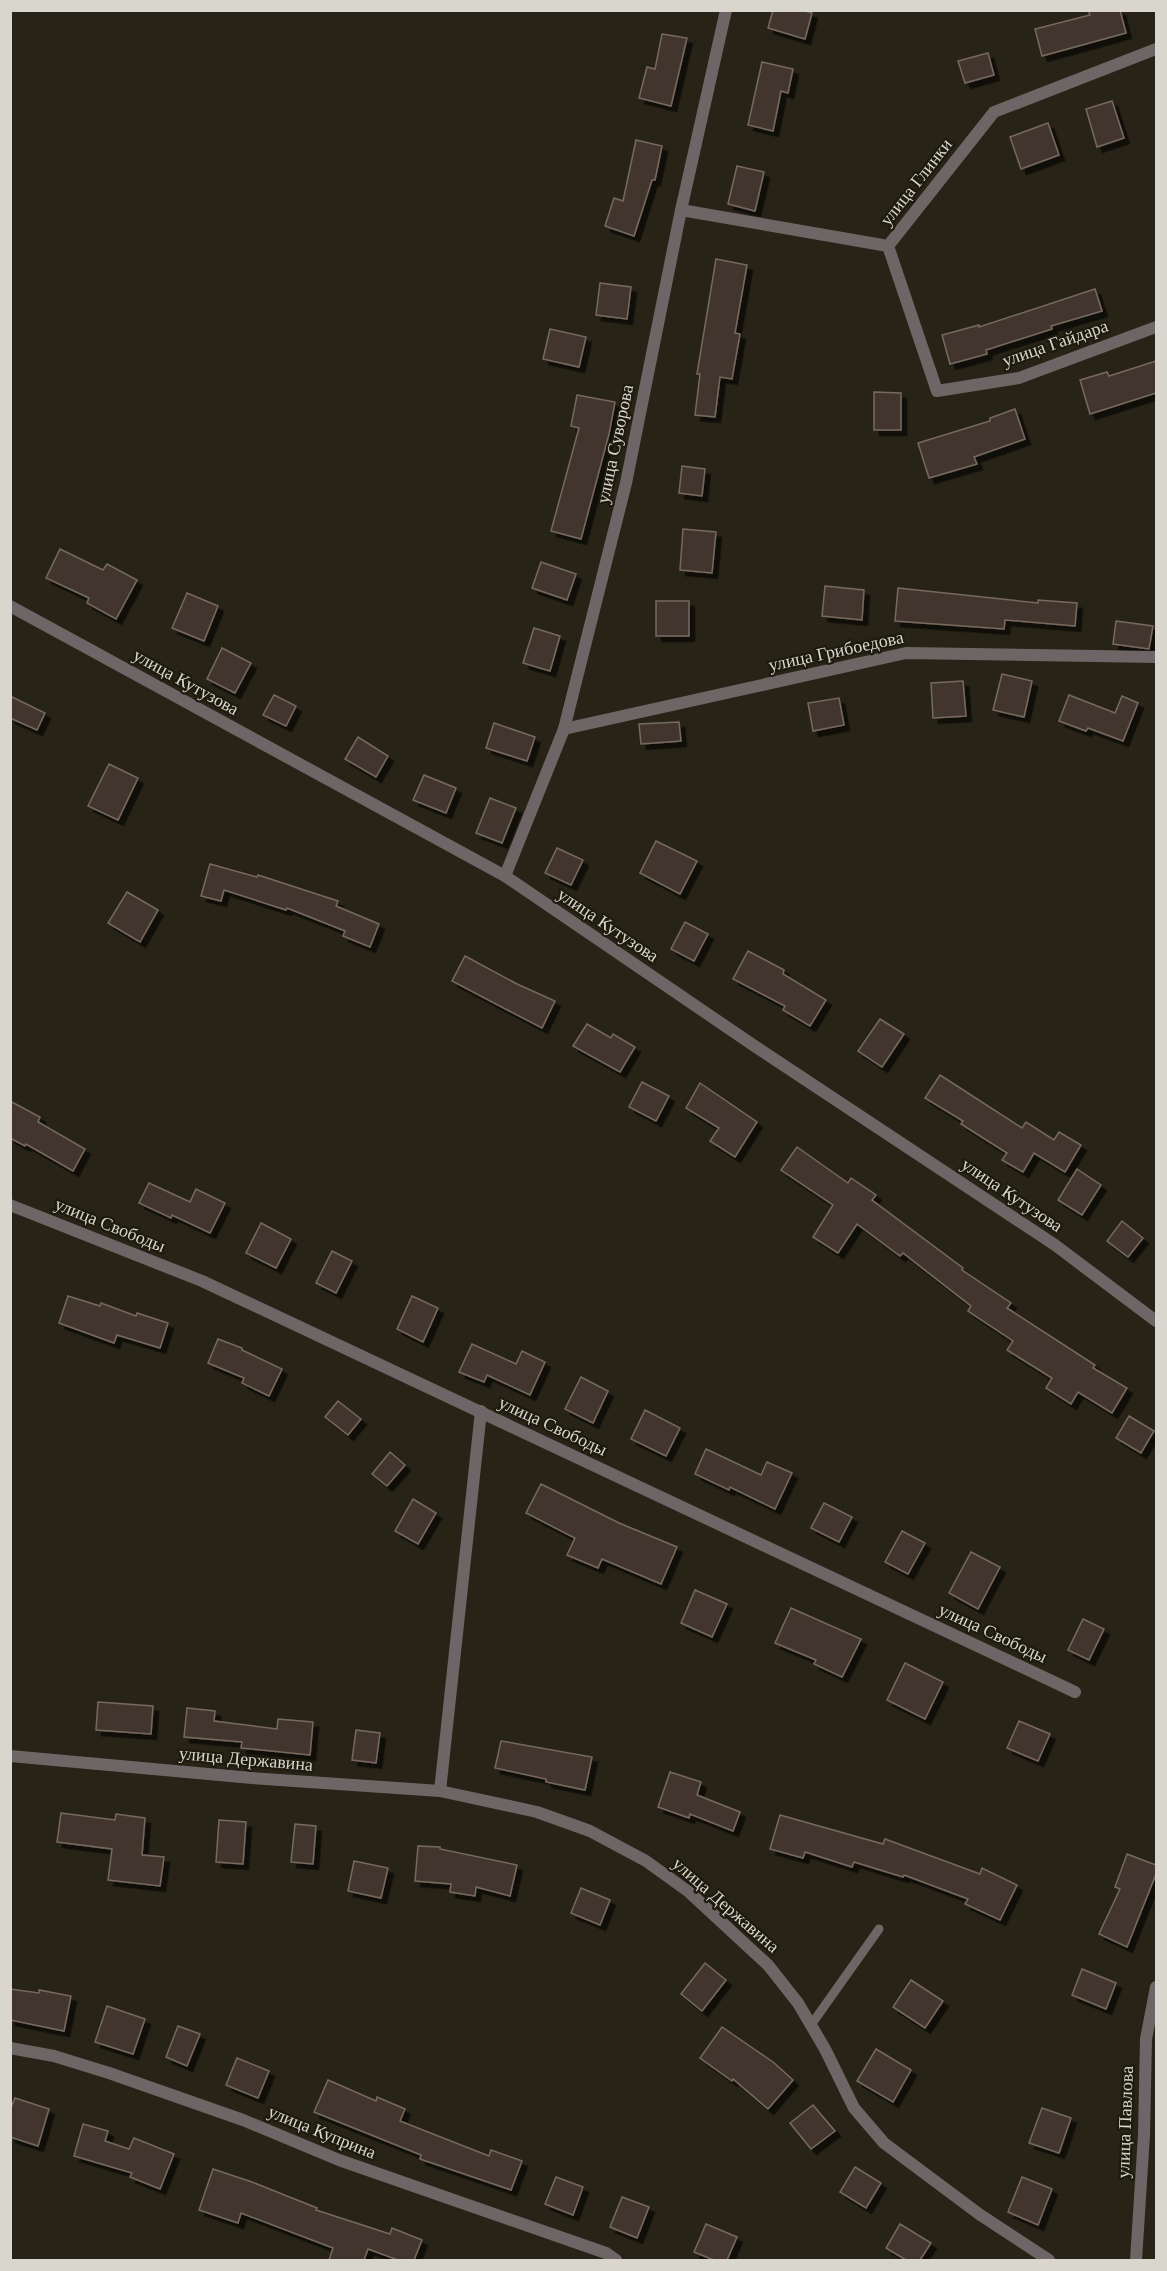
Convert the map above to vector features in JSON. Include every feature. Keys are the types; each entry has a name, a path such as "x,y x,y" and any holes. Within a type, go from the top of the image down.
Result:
{"street":[{"name":"улица Суворова","path":"505,876 564,729 626,483 681,210 726,10"},
{"name":"улица Глинки","path":"681,210 888,246 994,112 1156,48"},
{"name":"улица Гайдара","path":"888,246 938,391 1019,378 1156,327"},
{"name":"улица Кутузова","path":"10,606 505,876 756,1047 1055,1245 1156,1321"},
{"name":"улица Грибоедова","path":"564,729 906,653 1156,657"},
{"name":"улица Свободы","path":"10,1205 202,1281 1075,1692"},
{"path":"440,1791 481,1411"},
{"name":"улица Державина","path":"10,1756 252,1778 440,1791 537,1812 590,1831 646,1861 689,1892 768,1965 798,2003 854,2108 884,2143 979,2214 1049,2260"},
{"name":"улица Павлова","path":"1136,2260 1144,2135 1146,2039 1156,1987"},
{"name":"улица Куприна","path":"10,2048 54,2056 119,2076 253,2124 339,2160 606,2253 616,2260"}],"lane":[{"path":"811,2025 879,1929"}],"building":[{"path":"773,10 802,10 812,13 805,39 768,28"},
{"path":"1088,10 1120,10 1126,33 1042,56 1035,29 1090,15"},
{"path":"662,34 687,38 671,106 639,98 647,67 655,69"},
{"path":"988,53 994,75 965,83 958,61"},
{"path":"762,62 793,69 788,93 781,91 773,131 748,125"},
{"path":"1112,101 1124,138 1097,147 1086,109"},
{"path":"1048,123 1059,155 1021,169 1010,137"},
{"path":"636,140 662,146 655,180 652,180 634,236 605,226 614,198 623,201"},
{"path":"737,166 764,172 755,211 728,204"},
{"path":"716,259 747,265 735,333 740,334 732,379 720,377 715,417 695,415 700,374 697,374"},
{"path":"600,283 631,287 627,319 596,315"},
{"path":"1095,289 1102,311 1051,326 1052,329 986,350 987,354 950,364 942,335 979,325 979,327"},
{"path":"550,329 586,337 579,367 543,359"},
{"path":"1156,361 1156,393 1090,414 1080,380 1107,372 1109,376"},
{"path":"874,392 901,393 901,430 874,430"},
{"path":"577,395 615,402 609,434 581,539 551,531 579,428 571,426"},
{"path":"1015,409 1025,439 974,457 977,464 929,478 918,443 990,421 990,418"},
{"path":"682,466 705,469 702,496 679,493"},
{"path":"683,529 716,532 712,573 680,570"},
{"path":"60,549 103,570 107,564 137,580 116,619 87,603 89,598 46,578"},
{"path":"541,562 576,574 567,600 532,588"},
{"path":"825,586 864,590 862,620 822,616"},
{"path":"898,588 1038,603 1038,600 1077,603 1075,626 1005,620 1004,629 895,621"},
{"path":"187,593 218,606 204,641 172,628"},
{"path":"656,601 689,601 689,636 656,636"},
{"path":"1116,621 1153,626 1149,649 1113,644"},
{"path":"534,628 560,636 550,671 523,663"},
{"path":"222,648 251,663 235,693 207,679"},
{"path":"1002,674 1032,681 1024,717 993,710"},
{"path":"963,681 966,716 933,718 931,683"},
{"path":"274,695 296,706 286,726 263,715"},
{"path":"1069,695 1115,713 1122,696 1138,703 1123,741 1088,728 1086,731 1059,721"},
{"path":"10,696 45,713 37,730 10,718"},
{"path":"839,698 844,725 813,731 808,703"},
{"path":"679,722 681,741 641,744 639,724"},
{"path":"494,723 535,737 527,761 486,748"},
{"path":"358,737 388,756 376,777 345,759"},
{"path":"109,764 138,778 118,820 88,806"},
{"path":"424,775 456,788 446,813 413,800"},
{"path":"490,798 516,808 502,843 476,833"},
{"path":"656,841 697,861 680,894 640,873"},
{"path":"557,848 583,860 571,885 545,873"},
{"path":"210,864 257,877 258,875 338,901 336,906 379,924 370,947 343,936 345,931 287,908 286,910 224,890 221,901 201,896"},
{"path":"127,892 158,910 140,942 108,923"},
{"path":"685,922 708,934 694,961 671,949"},
{"path":"748,951 784,970 783,974 826,1000 810,1026 783,1010 785,1006 733,979"},
{"path":"465,956 555,1001 542,1028 452,981"},
{"path":"880,1019 904,1034 882,1067 858,1051"},
{"path":"587,1024 611,1038 613,1034 635,1047 620,1072 573,1046"},
{"path":"940,1075 1022,1128 1026,1122 1054,1140 1059,1132 1081,1145 1065,1172 1034,1153 1023,1172 1002,1160 1007,1153 961,1124 963,1121 925,1098"},
{"path":"642,1082 669,1096 656,1121 629,1107"},
{"path":"700,1083 757,1122 735,1157 710,1141 719,1128 686,1108"},
{"path":"10,1101 40,1117 38,1122 85,1149 73,1171 26,1144 25,1146 10,1138"},
{"path":"797,1147 848,1183 851,1178 876,1195 872,1200 963,1268 962,1270 1011,1303 1007,1308 1095,1365 1093,1368 1127,1388 1112,1413 1078,1392 1071,1404 1046,1388 1052,1378 1007,1350 1013,1341 968,1311 971,1306 903,1253 900,1256 857,1224 838,1253 813,1237 833,1205 781,1170"},
{"path":"1077,1169 1101,1185 1082,1215 1058,1200"},
{"path":"149,1183 190,1202 196,1189 225,1203 210,1233 139,1203"},
{"path":"1122,1221 1143,1238 1128,1257 1107,1241"},
{"path":"261,1223 291,1239 276,1268 246,1253"},
{"path":"332,1251 352,1261 336,1293 316,1283"},
{"path":"68,1296 100,1306 101,1303 136,1316 137,1313 168,1323 160,1348 117,1335 114,1343 59,1323"},
{"path":"412,1296 438,1308 423,1342 397,1329"},
{"path":"218,1339 242,1348 282,1369 269,1396 242,1383 244,1378 208,1363"},
{"path":"472,1344 516,1364 522,1351 545,1362 530,1395 487,1375 484,1382 459,1372"},
{"path":"581,1377 608,1391 593,1423 565,1409"},
{"path":"338,1401 361,1419 348,1435 325,1417"},
{"path":"645,1410 680,1428 666,1456 631,1439"},
{"path":"1129,1416 1154,1431 1141,1453 1116,1438"},
{"path":"706,1449 761,1475 767,1462 792,1473 775,1509 730,1487 729,1490 695,1474"},
{"path":"390,1452 405,1465 387,1486 372,1474"},
{"path":"541,1484 619,1523 677,1547 661,1584 602,1559 598,1568 567,1555 575,1538 526,1513"},
{"path":"413,1499 436,1513 418,1544 395,1531"},
{"path":"824,1503 852,1517 839,1542 811,1528"},
{"path":"902,1531 925,1543 908,1574 885,1562"},
{"path":"971,1552 1000,1567 978,1609 949,1593"},
{"path":"695,1590 727,1604 712,1637 681,1623"},
{"path":"791,1608 861,1639 842,1677 814,1664 816,1660 775,1643"},
{"path":"1083,1619 1104,1629 1089,1660 1068,1650"},
{"path":"905,1663 943,1682 925,1719 887,1700"},
{"path":"98,1702 153,1706 151,1734 96,1730"},
{"path":"187,1708 215,1711 214,1721 277,1729 278,1719 313,1722 310,1755 241,1748 242,1742 184,1737"},
{"path":"1019,1721 1050,1734 1038,1761 1007,1748"},
{"path":"356,1730 380,1733 376,1763 352,1760"},
{"path":"501,1741 592,1757 585,1790 495,1768"},
{"path":"670,1772 701,1782 697,1795 740,1812 733,1831 690,1814 689,1818 658,1807"},
{"path":"61,1813 115,1820 116,1814 145,1818 142,1855 164,1857 160,1886 108,1880 112,1849 57,1842"},
{"path":"780,1815 883,1844 885,1839 980,1874 982,1868 1017,1885 1000,1920 965,1904 968,1899 904,1875 903,1877 854,1862 852,1867 805,1852 803,1858 770,1849"},
{"path":"219,1820 246,1822 243,1864 216,1862"},
{"path":"295,1824 316,1826 313,1864 291,1862"},
{"path":"418,1846 440,1847 440,1849 517,1865 510,1896 476,1887 475,1896 450,1892 451,1884 415,1881"},
{"path":"1127,1854 1156,1865 1156,1874 1127,1947 1099,1934 1120,1889 1115,1887"},
{"path":"354,1861 388,1868 381,1898 348,1891"},
{"path":"581,1888 610,1900 600,1925 571,1913"},
{"path":"705,1963 726,1980 702,2011 681,1994"},
{"path":"1082,1969 1116,1983 1106,2009 1072,1995"},
{"path":"911,1980 943,2001 925,2028 893,2007"},
{"path":"10,1989 39,1993 39,1990 71,1996 64,2031 10,2020"},
{"path":"107,2006 145,2019 133,2054 95,2042"},
{"path":"178,2026 200,2034 187,2066 166,2057"},
{"path":"722,2027 773,2062 793,2080 768,2109 733,2079 732,2081 700,2058"},
{"path":"876,2049 911,2070 893,2102 857,2081"},
{"path":"237,2058 269,2071 258,2098 226,2085"},
{"path":"328,2080 376,2101 377,2097 405,2109 400,2121 489,2156 491,2150 522,2161 511,2190 420,2159 421,2155 314,2112"},
{"path":"15,2098 49,2109 38,2146 10,2137 10,2110"},
{"path":"813,2105 835,2131 811,2149 790,2123"},
{"path":"1042,2108 1071,2118 1059,2153 1029,2143"},
{"path":"83,2124 108,2131 105,2141 129,2149 134,2138 174,2154 160,2189 130,2177 132,2173 74,2156"},
{"path":"855,2167 881,2183 866,2208 840,2192"},
{"path":"213,2169 252,2182 317,2208 316,2210 390,2234 392,2228 422,2240 414,2260 398,2260 368,2249 364,2260 329,2260 333,2248 241,2213 238,2223 199,2210"},
{"path":"556,2177 583,2187 573,2215 545,2204"},
{"path":"1022,2177 1052,2189 1038,2225 1008,2212"},
{"path":"622,2197 649,2207 637,2238 610,2227"},
{"path":"706,2224 737,2237 727,2260 714,2260 694,2252"},
{"path":"900,2224 931,2243 920,2260 906,2260 886,2248"}]}
